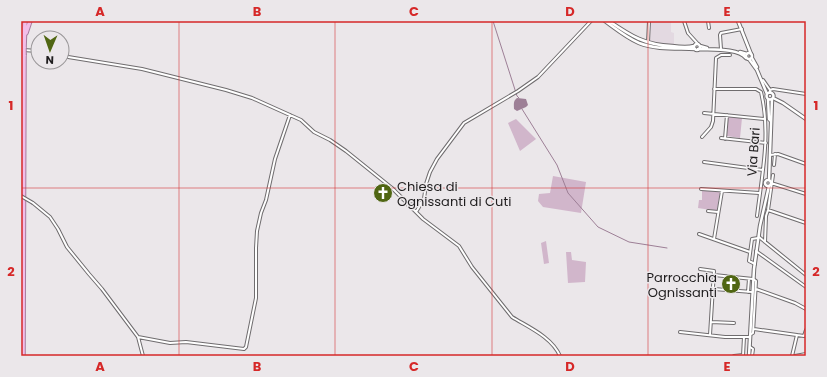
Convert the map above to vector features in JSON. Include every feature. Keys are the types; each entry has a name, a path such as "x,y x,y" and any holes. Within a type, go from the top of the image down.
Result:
{"highway":[{"path":"21,21 23,56 23,356"},
{"path":"25,21 25,38"},
{"path":"22,49 30,21"},
{"path":"21,113 23,56"}],"main road":[{"path":"605,21 630,38 644,45 660,48 695,47 699,45"},
{"path":"609,21 631,36 648,43 676,47 734,50 749,53"},
{"path":"738,21 749,47 749,58"},
{"path":"695,47 699,45"},
{"path":"699,45 705,48 740,53 749,58"},
{"path":"749,53 749,58"},
{"name":"Via Bari","path":"749,58 771,95 769,173 756,251 749,335 749,356"},
{"name":"Via Bari","path":"749,58 771,95"},
{"path":"771,95 806,119"},
{"name":"Via Bari","path":"771,95 768,99 769,119 771,121"}],"street":[{"path":"416,212 424,199 426,184 437,159 464,123 518,91 538,77 591,21"},
{"path":"648,43 649,21"},
{"path":"688,21 684,21 688,33 699,45"},
{"path":"708,21 709,28"},
{"path":"721,55 721,33 742,29"},
{"path":"693,39 695,47"},
{"path":"702,137 711,127 716,58 721,55 730,55"},
{"path":"70,57 142,69 226,90 252,98 301,120 314,132 330,140 346,151 392,188 434,229 459,246 472,266 512,317 552,343 560,356"},
{"name":"Via Bari","path":"714,89 756,88 760,90 762,94 766,127 763,170 767,183 768,210 766,216 765,242"},
{"path":"771,95 796,91 806,94"},
{"path":"704,113 765,119"},
{"path":"138,337 170,343 186,342 244,349 246,347 256,298 257,231 266,200 274,159 290,115"},
{"path":"725,139 727,115"},
{"path":"766,127 771,129"},
{"path":"766,131 771,129"},
{"path":"721,138 766,143"},
{"path":"770,155 775,154 806,164"},
{"name":"Via Bari","path":"774,164 775,154"},
{"path":"704,162 763,170"},
{"name":"Via Bari","path":"757,216 760,193 773,174"},
{"path":"767,183 806,194"},
{"path":"701,189 760,193"},
{"path":"714,238 722,190"},
{"path":"21,196 50,217 67,247 102,289 138,337 143,356"},
{"path":"408,205 422,202"},
{"path":"768,210 806,222"},
{"path":"708,211 718,212"},
{"path":"699,234 714,238 750,252 750,262 755,264"},
{"path":"758,237 806,275"},
{"name":"Via Bari","path":"750,252 752,239 758,237"},
{"path":"756,251 806,287"},
{"path":"756,259 761,255"},
{"path":"700,269 714,270 710,335"},
{"path":"714,276 753,279"},
{"path":"748,292 749,279"},
{"name":"Via Bari","path":"753,279 756,281 754,329"},
{"path":"714,289 752,292"},
{"path":"756,289 795,303 806,309"},
{"path":"711,322 734,323"},
{"path":"680,332 744,337 753,333 754,329 804,336 806,330"},
{"path":"792,356 797,335"},
{"path":"734,356 743,356 744,337"},
{"path":"744,349 749,348"},
{"name":"Via Bari","path":"749,348 753,348 752,356"},
{"path":"795,356 806,354"}],"shaded area":[{"path":"650,21 671,21 671,32 674,33 674,45 649,42"},
{"path":"517,98 526,99 528,105 517,111 514,109 514,104"},
{"path":"728,117 742,118 740,138 727,136"},
{"path":"516,119 536,139 520,151 508,123"},
{"path":"553,176 586,182 581,213 543,207 538,201 539,194 550,193"},
{"path":"702,190 720,192 717,211 698,208 699,200 702,200"},
{"path":"546,241 549,263 544,264 541,243"},
{"path":"566,252 571,252 572,260 586,262 585,282 568,283"}],"waterway":[{"path":"493,21 517,96 519,98"},
{"path":"522,109 557,165 568,193 598,227 629,242 667,248"}],"place":[{"name":"Chiesa di Ognissanti di Cuti","path":"383,193"},
{"name":"Parrocchia Ognissanti","path":"731,284"}]}
